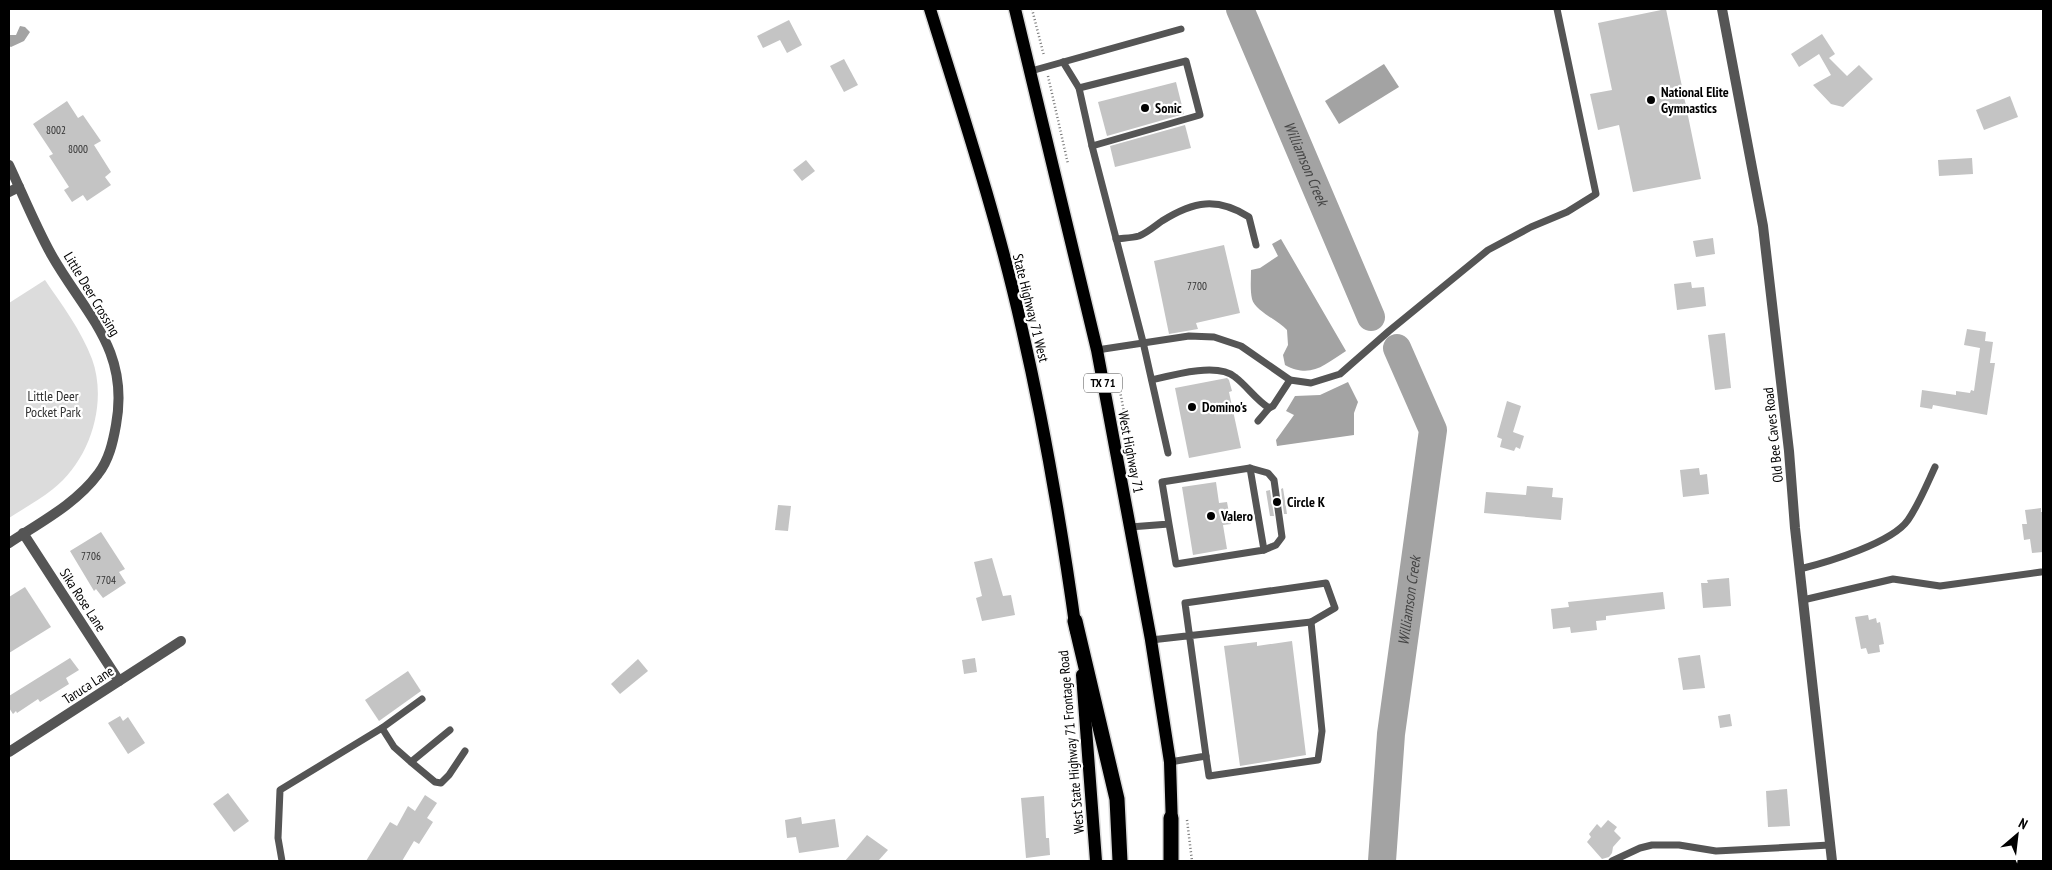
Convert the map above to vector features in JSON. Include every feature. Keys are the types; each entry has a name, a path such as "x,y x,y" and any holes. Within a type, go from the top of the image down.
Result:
{"highway":[{"path":"1074,621 1117,800 1120,861"},
{"name":"TX 71","path":"1171,818 1171,861"}],"main road":[{"name":"State Highway 71 West","path":"930,9 980,170 1022,328 1050,465 1074,621"},
{"name":"West Highway 71","path":"1015,9 1097,350 1151,640 1170,762 1171,818"},
{"name":"West State Highway 71 Frontage Road","path":"1074,621 1085,698 1096,861"},
{"name":"TX 71","path":"1171,818 1175,861"}],"street":[{"name":"Old Bee Caves Road","path":"1722,9 1762,226 1789,451 1803,600 1832,861"},
{"name":"Little Deer Crossing","path":"9,165 51,254 105,337 117,372 119,410 112,446 99,473 78,495 9,543"},
{"path":"9,192 19,187"},
{"name":"Sika Rose Lane","path":"24,533 119,682"},
{"name":"Taruca Lane","path":"9,752 181,641"}],"lane":[{"path":"1097,350 1188,336 1214,336 1241,346 1290,380 1311,383 1340,374 1488,250 1531,227 1567,212 1596,194 1557,9"},
{"path":"1031,71 1181,28"},
{"path":"1079,88 1186,61 1200,115 1092,146"},
{"path":"1063,62 1079,88 1092,146 1144,342 1168,453"},
{"path":"1116,239 1140,236 1186,208 1204,204 1222,204 1235,208 1249,217 1256,244"},
{"path":"1152,380 1175,374 1212,370 1233,375 1270,408"},
{"path":"1258,421 1273,406 1290,380"},
{"path":"1800,569 1864,549 1902,526 1908,521 1935,467"},
{"path":"1250,468 1264,550"},
{"path":"1250,468 1268,473 1274,480 1282,537 1276,544 1264,550 1176,564 1169,524 1162,482 1250,468"},
{"path":"1130,526 1169,524"},
{"path":"1803,600 1893,579 1940,586 2041,572"},
{"path":"1151,640 1189,634 1311,622 1335,608 1326,583 1185,603 1189,634 1209,776 1318,760 1322,731 1311,622"},
{"path":"282,861 278,838 280,790 382,728 422,699"},
{"path":"382,728 394,747 435,782 441,783 450,775 465,751"},
{"path":"411,762 450,730"},
{"path":"1170,762 1206,756"},
{"path":"1612,861 1640,848 1652,845 1679,845 1716,851 1830,845"}],"green space":[{"name":"Little Deer Pocket Park","path":"45,280 88,348 96,376 98,394 96,412 86,447 66,477 37,501 9,518 9,303"}],"shaded area":[{"path":"20,26 25,27 30,32 24,41 11,47 9,46 10,35 16,35"},
{"path":"1384,64 1399,87 1339,124 1325,101"},
{"path":"1281,239 1346,351 1324,365 1310,370 1302,371 1285,365 1283,355 1288,345 1287,330 1257,308 1252,299 1251,270 1260,268 1278,256 1272,244"},
{"path":"1348,382 1358,402 1354,413 1354,435 1277,446 1276,440 1294,415 1286,411 1295,396 1320,395"}],"building":[{"name":"National Elite Gymnastics","path":"1666,9 1701,179 1633,192 1619,125 1598,130 1590,94 1612,90 1598,23"},
{"path":"789,20 802,45 787,53 780,40 763,48 757,36"},
{"path":"1822,34 1835,54 1829,58 1847,76 1859,65 1873,79 1843,107 1831,104 1813,85 1831,75 1819,54 1799,67 1791,54"},
{"path":"844,59 858,85 844,92 830,66"},
{"name":"Sonic","path":"1176,82 1184,114 1107,136 1098,102"},
{"path":"2010,96 2018,117 1984,130 1976,110"},
{"path":"67,101 78,118 83,115 101,141 94,145 111,172 105,177 111,185 87,201 83,195 72,202 64,190 69,187 49,156 53,154 33,124"},
{"path":"1185,125 1191,148 1115,167 1110,146"},
{"path":"1972,158 1973,174 1939,176 1938,160"},
{"path":"806,160 815,171 802,181 793,170"},
{"path":"1713,238 1715,254 1696,257 1693,241"},
{"path":"1224,245 1240,313 1196,323 1198,329 1169,334 1154,261"},
{"path":"1691,282 1692,288 1704,287 1706,306 1677,310 1674,284"},
{"path":"1967,329 1986,332 1985,341 1993,342 1990,363 1995,363 1987,415 1933,405 1932,409 1920,407 1922,390 1956,395 1956,391 1970,393 1971,390 1974,391 1980,348 1964,345"},
{"path":"1725,333 1731,388 1715,390 1708,335"},
{"path":"1227,378 1232,391 1229,392 1241,448 1189,458 1175,388"},
{"path":"1507,401 1521,406 1513,432 1524,436 1520,449 1516,447 1514,451 1500,447 1502,439 1497,437"},
{"path":"1699,468 1700,475 1707,474 1709,494 1683,497 1680,470"},
{"name":"Valero","path":"1216,482 1219,503 1227,502 1231,524 1223,525 1227,549 1193,555 1182,487"},
{"path":"1527,486 1553,488 1552,497 1563,498 1561,520 1484,513 1486,492 1526,495"},
{"path":"1283,488 1287,514 1284,514 1281,489"},
{"path":"1270,490 1274,516 1270,516 1266,491"},
{"path":"778,505 791,506 788,531 775,530"},
{"path":"2041,508 2041,512 2043,512 2043,552 2032,553 2030,539 2024,540 2022,524 2027,524 2025,510"},
{"path":"101,532 125,569 119,572 126,583 103,598 96,589 94,591 70,551"},
{"path":"992,558 1003,596 1011,595 1015,615 982,621 976,598 982,596 974,562"},
{"path":"1729,578 1731,606 1703,608 1701,583 1708,583 1707,580"},
{"path":"25,587 51,627 9,653 9,597"},
{"path":"1663,592 1665,609 1606,616 1606,620 1596,621 1597,630 1571,633 1570,627 1553,629 1551,609 1569,607 1568,602"},
{"path":"1868,615 1869,620 1876,618 1877,623 1880,622 1884,644 1879,645 1880,652 1868,654 1866,648 1861,649 1855,617"},
{"path":"1292,641 1306,755 1240,766 1224,646 1257,642 1257,646"},
{"path":"1700,655 1705,688 1683,690 1678,658"},
{"path":"70,658 79,670 66,678 69,684 40,702 38,699 13,714 9,708 9,696"},
{"path":"975,658 977,672 964,674 962,660"},
{"path":"638,659 648,671 620,694 611,684"},
{"path":"408,671 421,691 379,721 365,700"},
{"path":"1730,714 1732,726 1720,728 1718,716"},
{"path":"120,716 123,721 128,717 145,743 128,754 108,723"},
{"path":"1787,789 1790,826 1768,827 1766,791"},
{"path":"228,793 249,821 234,832 213,804"},
{"path":"425,795 437,803 427,818 433,822 419,844 414,841 402,861 366,861 390,822 397,826 408,806 415,811"},
{"path":"1044,796 1046,838 1049,838 1050,855 1026,858 1021,798"},
{"path":"801,817 802,824 835,819 839,847 799,853 796,837 787,838 785,820"},
{"path":"1608,820 1617,827 1614,831 1621,838 1613,847 1609,857 1602,859 1587,842 1591,837 1589,834 1597,824 1601,828"},
{"path":"867,835 888,850 878,861 845,861"}],"waterway":[{"name":"Williamson Creek","path":"1240,9 1371,317"},
{"name":"Williamson Creek","path":"1382,861 1391,734 1433,430 1397,348"}],"place":[{"name":"National Elite Gymnastics","path":"1651,100"},
{"name":"Sonic","path":"1145,108"},
{"name":"Domino's","path":"1192,407"},
{"name":"Circle K","path":"1277,502"},
{"name":"Valero","path":"1211,516"}]}
